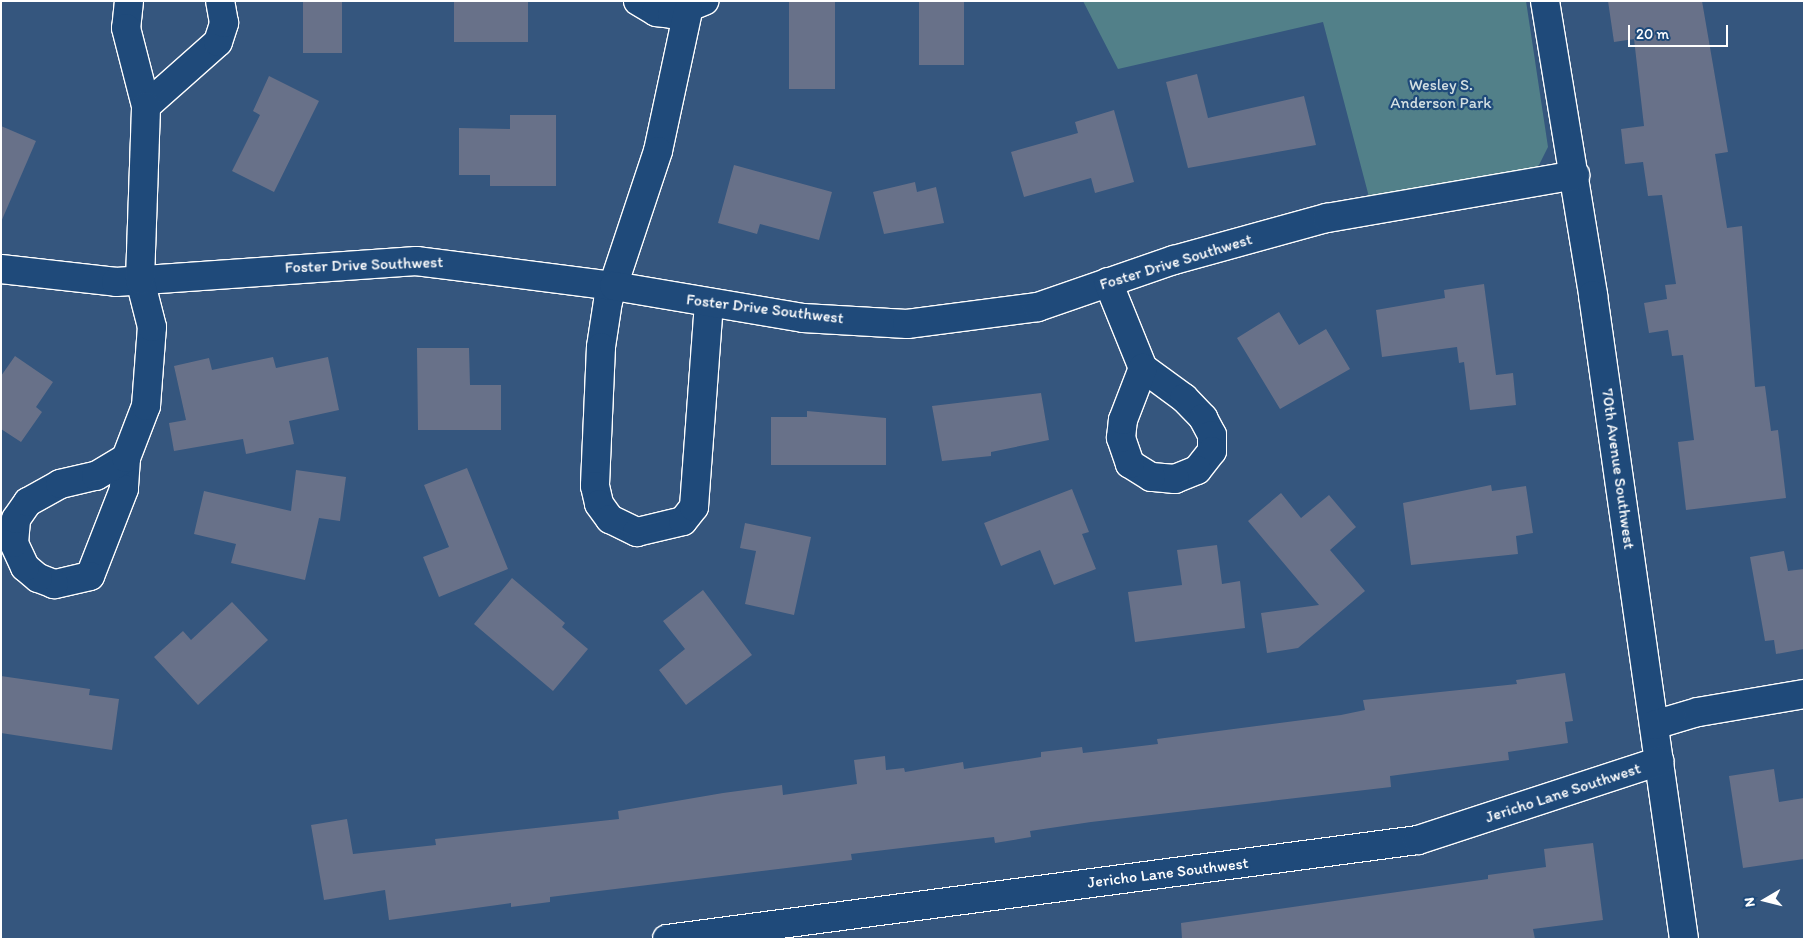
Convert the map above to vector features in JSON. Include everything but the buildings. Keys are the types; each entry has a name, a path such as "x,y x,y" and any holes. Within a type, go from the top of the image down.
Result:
{"street":[{"path":"126,458 96,476 60,484 28,502 16,519 14,543 26,567 38,578 54,584 90,576 124,488 126,458 146,406 152,327 140,280 146,106 126,28 129,1"},
{"path":"146,106 218,42 224,23 220,1"},
{"path":"638,1 656,12 696,6 658,151 614,286 602,347 594,486 599,504 610,519 637,532 683,521 694,507 710,304"},
{"name":"70th Avenue Southwest","path":"1545,1 1575,175 1684,939"},
{"name":"Foster Drive Southwest","path":"1,268 33,276 140,280 416,260 614,286 710,304 803,318 907,324 1008,314 1108,282 1327,218 1575,175"},
{"path":"1108,282 1143,368"},
{"path":"1654,725 1698,712 1804,694"},
{"name":"Jericho Lane Southwest","path":"667,939 1418,840 1659,761"}],"green space":[{"name":"Wesley S. Anderson Park","path":"1083,1 1526,1 1548,147 1539,165 1516,177 1369,197 1323,22 1118,69"}]}
